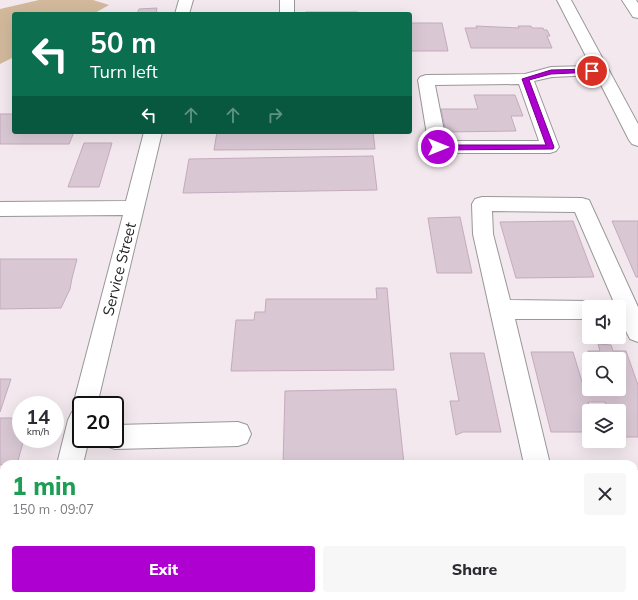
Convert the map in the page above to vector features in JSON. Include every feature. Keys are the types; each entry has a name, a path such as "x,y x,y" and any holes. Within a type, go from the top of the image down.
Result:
{"street":[{"path":"183,12 186,0"},
{"path":"287,0 287,12"},
{"path":"564,0 638,140"},
{"path":"628,0 638,14"},
{"path":"525,79 550,147 438,147 426,80 525,79 551,72 601,70"},
{"name":"Service Street","path":"87,396 153,134"},
{"path":"536,460 507,308 483,234 482,204 582,205 638,332"},
{"path":"0,209 135,208"},
{"path":"507,308 582,310"},
{"path":"124,436 238,434"},
{"path":"71,460 75,448"}],"shaded area":[{"path":"39,0 93,0 109,5 97,12 12,12 12,58 0,64 0,9"}],"building":[{"path":"157,8 156,12 138,12 139,9"},
{"path":"412,23 442,23 448,51 412,51"},
{"path":"476,26 519,28 518,26 531,26 532,28 543,28 544,30 547,30 550,36 547,36 552,48 471,48 465,28 477,28"},
{"path":"474,95 515,95 523,116 511,116 516,131 446,132 441,109 478,109"},
{"path":"0,114 12,114 12,134 73,134 69,144 0,144"},
{"path":"217,134 373,134 375,149 214,150"},
{"path":"84,143 112,143 99,187 68,187"},
{"path":"373,156 377,190 183,193 189,159"},
{"path":"460,217 472,273 437,273 428,218"},
{"path":"573,221 594,277 516,278 500,222"},
{"path":"612,221 638,221 638,277 636,277"},
{"path":"0,259 77,259 70,289 61,308 0,309"},
{"path":"376,288 387,288 394,370 231,371 236,320 254,320 255,312 265,312 266,299 377,299"},
{"path":"598,344 611,345 613,351 626,351 638,385 638,437 626,437 626,404 606,404 605,402 588,402 589,404 582,404 582,432 551,432 531,352 573,352 582,382 582,396 626,396 626,352 588,351 600,351"},
{"path":"450,353 484,353 501,432 463,432 456,435 450,401 459,401"},
{"path":"0,379 11,379 0,412"},
{"path":"396,389 404,460 283,460 285,391"},
{"path":"0,418 12,418 12,448 21,448 18,460 0,460"}],"route":[{"path":"438,147 550,147 525,79 551,72 592,71"}]}
